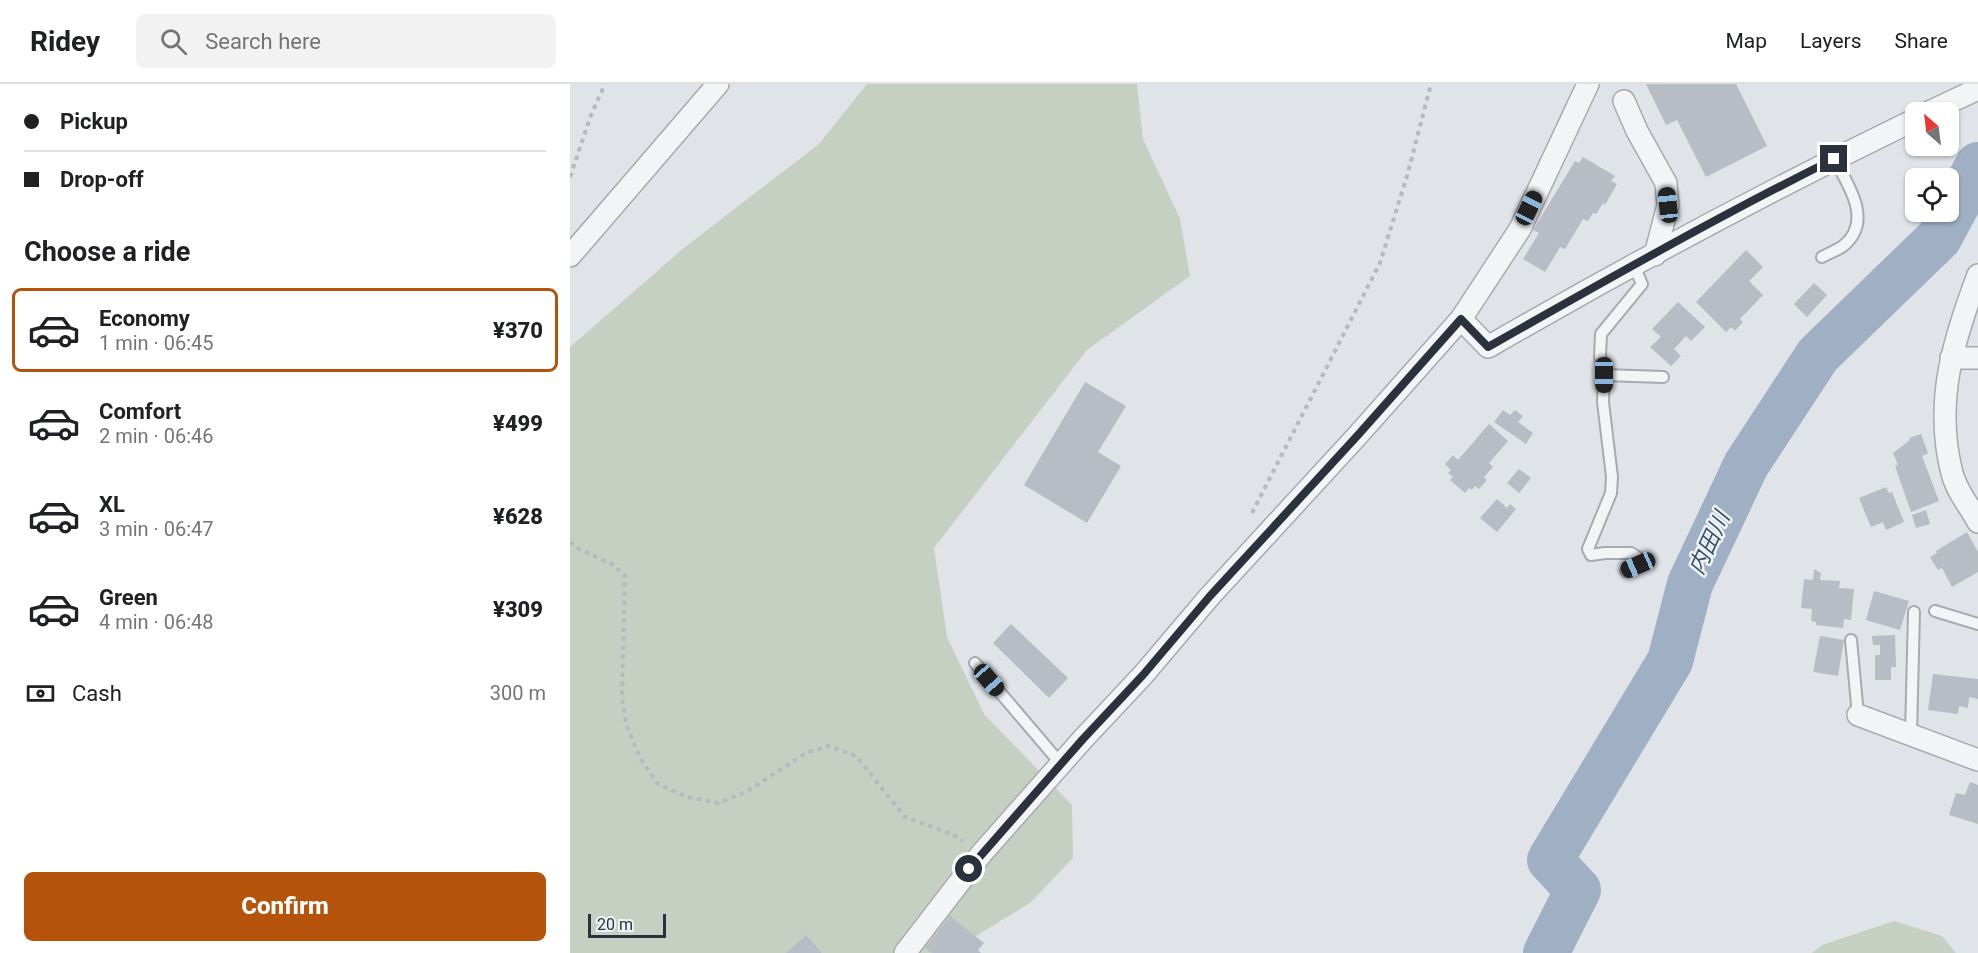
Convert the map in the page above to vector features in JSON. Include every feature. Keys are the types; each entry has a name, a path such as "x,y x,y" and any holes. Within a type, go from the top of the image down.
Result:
{"street":[{"path":"570,256 718,84"},
{"path":"905,953 982,852 1461,319 1520,229 1588,84"},
{"path":"1949,102 1978,88"},
{"path":"1624,101 1637,131 1666,183 1668,205 1655,255"},
{"path":"1461,319 1488,347 1792,180 1905,124"},
{"path":"1978,275 1962,316 1948,367 1944,424 1952,475 1978,522"},
{"path":"1951,358 1978,358"},
{"path":"1858,715 1978,760"}],"lane":[{"path":"1822,257 1843,246 1849,240 1856,229 1858,217 1852,192 1834,159"},
{"path":"1626,571 1638,565 1640,559 1631,553 1591,555 1588,549 1611,494 1612,477 1603,402 1604,375 1600,356 1601,334 1642,284 1634,266"},
{"path":"1604,375 1663,377"},
{"path":"1935,611 1978,624"},
{"path":"1911,734 1914,612"},
{"path":"1851,640 1858,715"},
{"path":"975,663 1061,764"}],"path":[{"path":"570,177 591,115 605,84"},
{"path":"1247,523 1380,263 1407,176 1431,84"},
{"path":"570,542 577,548 614,565 625,576 622,697 626,724 639,758 658,784 687,797 718,803 746,792 806,753 829,746 856,756 905,817 952,834 982,852"}],"green space":[{"path":"867,84 1137,84 1143,139 1180,219 1190,276 1087,350 934,548 947,637 984,714 1072,805 1073,858 1030,903 948,953 570,953 570,347 685,247 819,144"},
{"path":"1894,921 1942,936 1956,953 1812,953 1822,945"}],"building":[{"path":"1646,84 1736,84 1767,146 1706,177 1677,120 1666,125"},
{"path":"1583,157 1615,176 1611,181 1617,184 1605,205 1603,203 1588,221 1583,219 1565,249 1560,247 1545,272 1523,259 1539,233 1533,230 1575,161 1579,163"},
{"path":"1746,250 1763,267 1749,281 1763,295 1740,319 1743,322 1735,331 1731,327 1726,332 1696,302"},
{"path":"1814,283 1827,295 1807,317 1794,304"},
{"path":"1678,302 1705,327 1691,341 1686,336 1674,349 1681,356 1671,366 1650,347 1661,337 1652,329"},
{"path":"1085,382 1126,406 1098,452 1121,466 1087,523 1024,485"},
{"path":"1503,410 1510,415 1515,410 1523,416 1518,422 1533,433 1526,444 1494,422"},
{"path":"1489,424 1508,441 1489,463 1493,467 1484,477 1487,480 1479,489 1475,486 1472,490 1469,488 1465,493 1450,480 1453,477 1448,473 1451,470 1445,464 1453,455 1458,460"},
{"path":"1921,434 1928,453 1922,456 1939,501 1911,512 1895,466 1898,465 1893,453 1910,440 1909,438"},
{"path":"1519,469 1531,478 1519,493 1507,483"},
{"path":"1886,487 1889,493 1892,492 1904,522 1886,530 1883,522 1871,527 1859,498"},
{"path":"1497,499 1507,508 1510,504 1516,509 1497,532 1480,518"},
{"path":"1926,510 1930,524 1916,528 1912,515"},
{"path":"1967,532 1978,552 1978,572 1952,587 1942,568 1938,570 1930,557"},
{"path":"1814,569 1821,573 1820,580 1840,581 1839,588 1854,589 1851,620 1844,619 1843,628 1816,625 1816,622 1811,621 1812,609 1801,608 1804,579 1813,580"},
{"path":"1874,591 1909,601 1900,630 1866,620"},
{"path":"1011,624 1068,678 1049,698 993,643"},
{"path":"1895,635 1896,667 1891,667 1891,680 1875,680 1875,655 1880,655 1880,645 1873,645 1872,636"},
{"path":"1820,636 1844,640 1838,676 1813,672"},
{"path":"1933,674 1978,679 1978,699 1969,697 1968,708 1959,706 1958,714 1928,710"},
{"path":"1970,782 1978,785 1978,824 1949,815 1956,793 1965,795"},
{"path":"950,916 984,943 978,950 981,953 932,953 925,948"},
{"path":"806,935 822,953 786,953"}],"waterway":[{"name":"内田川","path":"1546,953 1578,890 1550,860 1670,661 1690,584 1746,465 1818,355 1939,238 1978,165"}],"route":[{"path":"969,869 1083,739 1143,675 1210,596 1461,319 1488,347 1834,159"}]}
